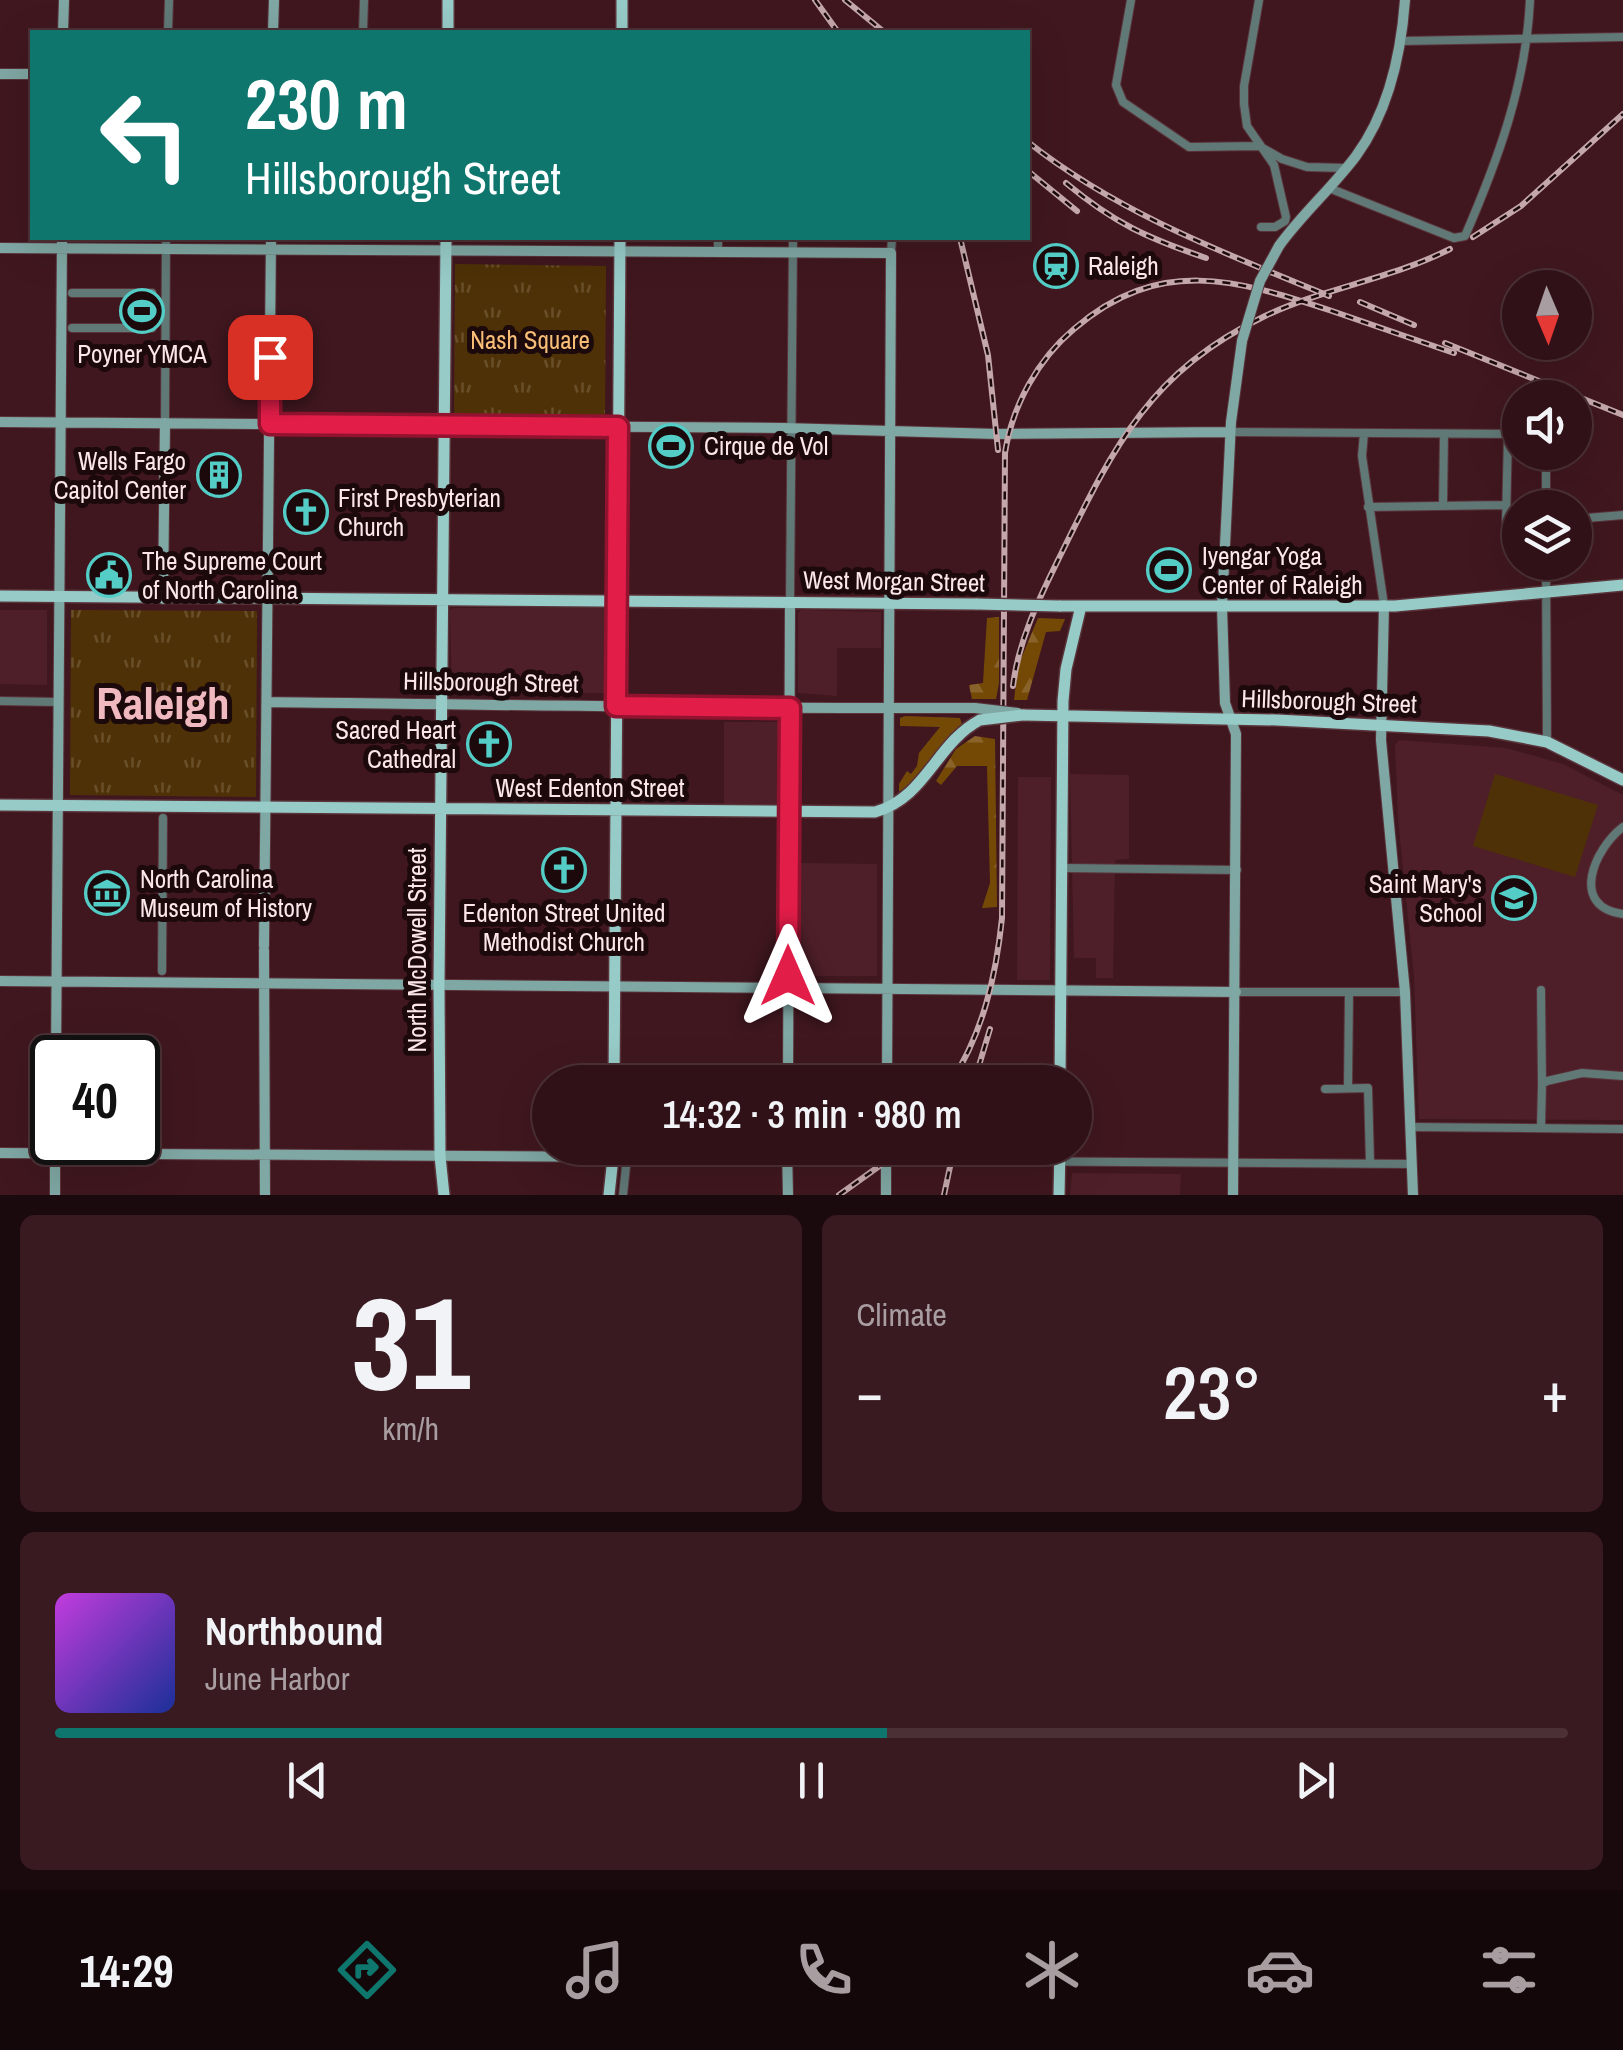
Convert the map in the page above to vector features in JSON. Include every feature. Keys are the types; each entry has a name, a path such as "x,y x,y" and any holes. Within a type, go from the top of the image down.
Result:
{"main road":[{"path":"448,0 448,30"},
{"path":"622,0 622,30"},
{"path":"614,1065 620,240"},
{"name":"North McDowell Street","path":"444,1195 440,1156 439,984 446,244"},
{"name":"West Morgan Street","path":"0,596 1222,607 1384,606 1623,586"},
{"path":"1060,1065 1062,715 1066,669 1081,606"},
{"name":"Hillsborough Street","path":"974,722 995,716 1062,715 1489,731 1547,742 1623,780"},
{"path":"888,807 913,792 951,741 974,722"},
{"name":"West Edenton Street","path":"0,805 165,813 266,808 866,813 888,807"},
{"path":"609,1195 616,1165"},
{"path":"1059,1195 1060,1165"}],"street":[{"path":"64,0 64,30"},
{"path":"168,0 168,30"},
{"path":"273,30 274,0"},
{"path":"363,30 364,0"},
{"path":"1131,0 1116,85 1119,98 1189,147 1259,146 1294,164 1346,168"},
{"path":"1259,0 1244,104 1247,126 1274,165 1286,216 1275,228 1261,228"},
{"path":"1233,1195 1236,734 1224,704 1222,607 1230,432 1242,341 1260,281 1278,246 1346,168 1384,106 1402,41 1404,0"},
{"path":"1330,188 1463,238 1517,98 1528,39 1530,0"},
{"path":"1402,41 1623,37"},
{"path":"0,74 30,74"},
{"path":"718,240 718,253"},
{"path":"788,1065 793,240"},
{"path":"886,1065 892,240"},
{"path":"0,248 62,243 446,244 620,252 892,254"},
{"path":"56,1035 62,243"},
{"path":"163,598 166,244"},
{"path":"265,1195 271,244"},
{"path":"72,292 152,293"},
{"path":"72,328 152,328"},
{"path":"0,422 997,434 1502,434"},
{"path":"1364,433 1362,456 1368,508 1384,606 1382,725 1404,992 1413,1195"},
{"path":"1444,434 1444,505"},
{"path":"1368,508 1502,505"},
{"path":"1592,518 1623,515"},
{"path":"1545,580 1547,742"},
{"path":"0,701 58,702"},
{"name":"Hillsborough Street","path":"267,702 955,711 975,708 1024,715"},
{"name":"Hillsborough Street","path":"955,711 974,722"},
{"path":"164,976 165,813"},
{"path":"1623,826 1597,858 1592,879 1592,892 1598,904 1609,912 1623,914"},
{"path":"1063,868 1237,870"},
{"path":"0,980 164,976 264,983 1404,992"},
{"path":"1541,990 1541,1128"},
{"path":"1348,1088 1349,992"},
{"path":"1542,1084 1582,1074 1623,1076"},
{"path":"1325,1088 1368,1088 1370,1163"},
{"path":"1410,1127 1623,1129"},
{"path":"0,1153 30,1150"},
{"path":"160,1154 532,1155"},
{"path":"1092,1155 1412,1164"},
{"path":"55,1195 56,1165"},
{"path":"619,1165 623,1195"},
{"path":"787,1165 788,1195"},
{"path":"886,1165 886,1195"}],"shaded area":[{"path":"453,608 607,608 608,693 452,694"},
{"path":"0,610 47,610 47,685 0,684"},
{"path":"801,610 881,612 881,648 837,648 837,696 798,693"},
{"path":"724,722 780,722 779,805 724,804"},
{"name":"Saint Mary's School","path":"1399,740 1506,748 1563,764 1623,795 1623,1120 1419,1119 1414,977 1398,818 1395,745"},
{"path":"1070,774 1129,775 1129,859 1115,860 1113,978 1096,978 1096,958 1074,958"},
{"path":"1018,777 1051,777 1050,980 1017,980"},
{"path":"800,863 877,864 877,976 799,976"},
{"path":"1072,1173 1181,1174 1180,1195 1070,1195"}],"green space":[{"name":"Nash Square","path":"455,264 606,266 605,416 454,414"},
{"path":"71,610 257,611 256,797 70,795"},
{"path":"999,617 996,699 972,699 969,685 983,683 987,618"},
{"path":"1038,618 1065,619 1060,631 1046,632 1027,700 1014,700 1018,666"},
{"path":"900,718 960,718 962,725 905,794 899,791 899,784 907,771 911,774 917,766 919,753 940,727 900,726"},
{"path":"975,736 995,739 997,907 982,908 990,883 987,766 957,766 941,785 936,781 956,749"},
{"path":"1495,774 1598,805 1575,877 1473,846"}],"railway":[{"path":"815,0 837,30"},
{"path":"845,0 882,30"},
{"path":"1473,237 1521,206 1623,114"},
{"path":"1030,143 1135,211 1329,296"},
{"path":"1030,173 1077,211"},
{"path":"1066,183 1132,228 1206,258"},
{"path":"960,240 988,355 998,450"},
{"path":"1013,686 1032,617 1081,513 1119,444 1165,386 1193,361 1265,316 1450,249"},
{"path":"961,1065 980,1024 992,982 1002,918 1005,453 1020,401 1038,369 1061,341 1106,306 1137,291 1199,281 1263,290 1454,353"},
{"path":"1360,302 1414,325"},
{"path":"1445,343 1623,415"},
{"path":"979,1065 990,1029"},
{"path":"839,1195 880,1165"},
{"path":"944,1195 950,1165"}],"place":[{"name":"Raleigh","path":"1056,266"},
{"name":"Poyner YMCA","path":"142,311"},
{"name":"Cirque de Vol","path":"671,446"},
{"name":"Wells Fargo Capitol Center","path":"219,475"},
{"name":"First Presbyterian Church","path":"306,512"},
{"name":"Iyengar Yoga Center of Raleigh","path":"1169,570"},
{"name":"The Supreme Court of North Carolina","path":"109,575"},
{"name":"Sacred Heart Cathedral","path":"489,744"},
{"name":"Edenton Street United Methodist Church","path":"564,870"},
{"name":"North Carolina Museum of History","path":"107,893"},
{"name":"Saint Mary's School","path":"1514,898"}],"district":[{"name":"Raleigh","path":"163,702"}],"route":[{"path":"270,357 270,424 618,427 616,706 790,708 788,976"}]}
